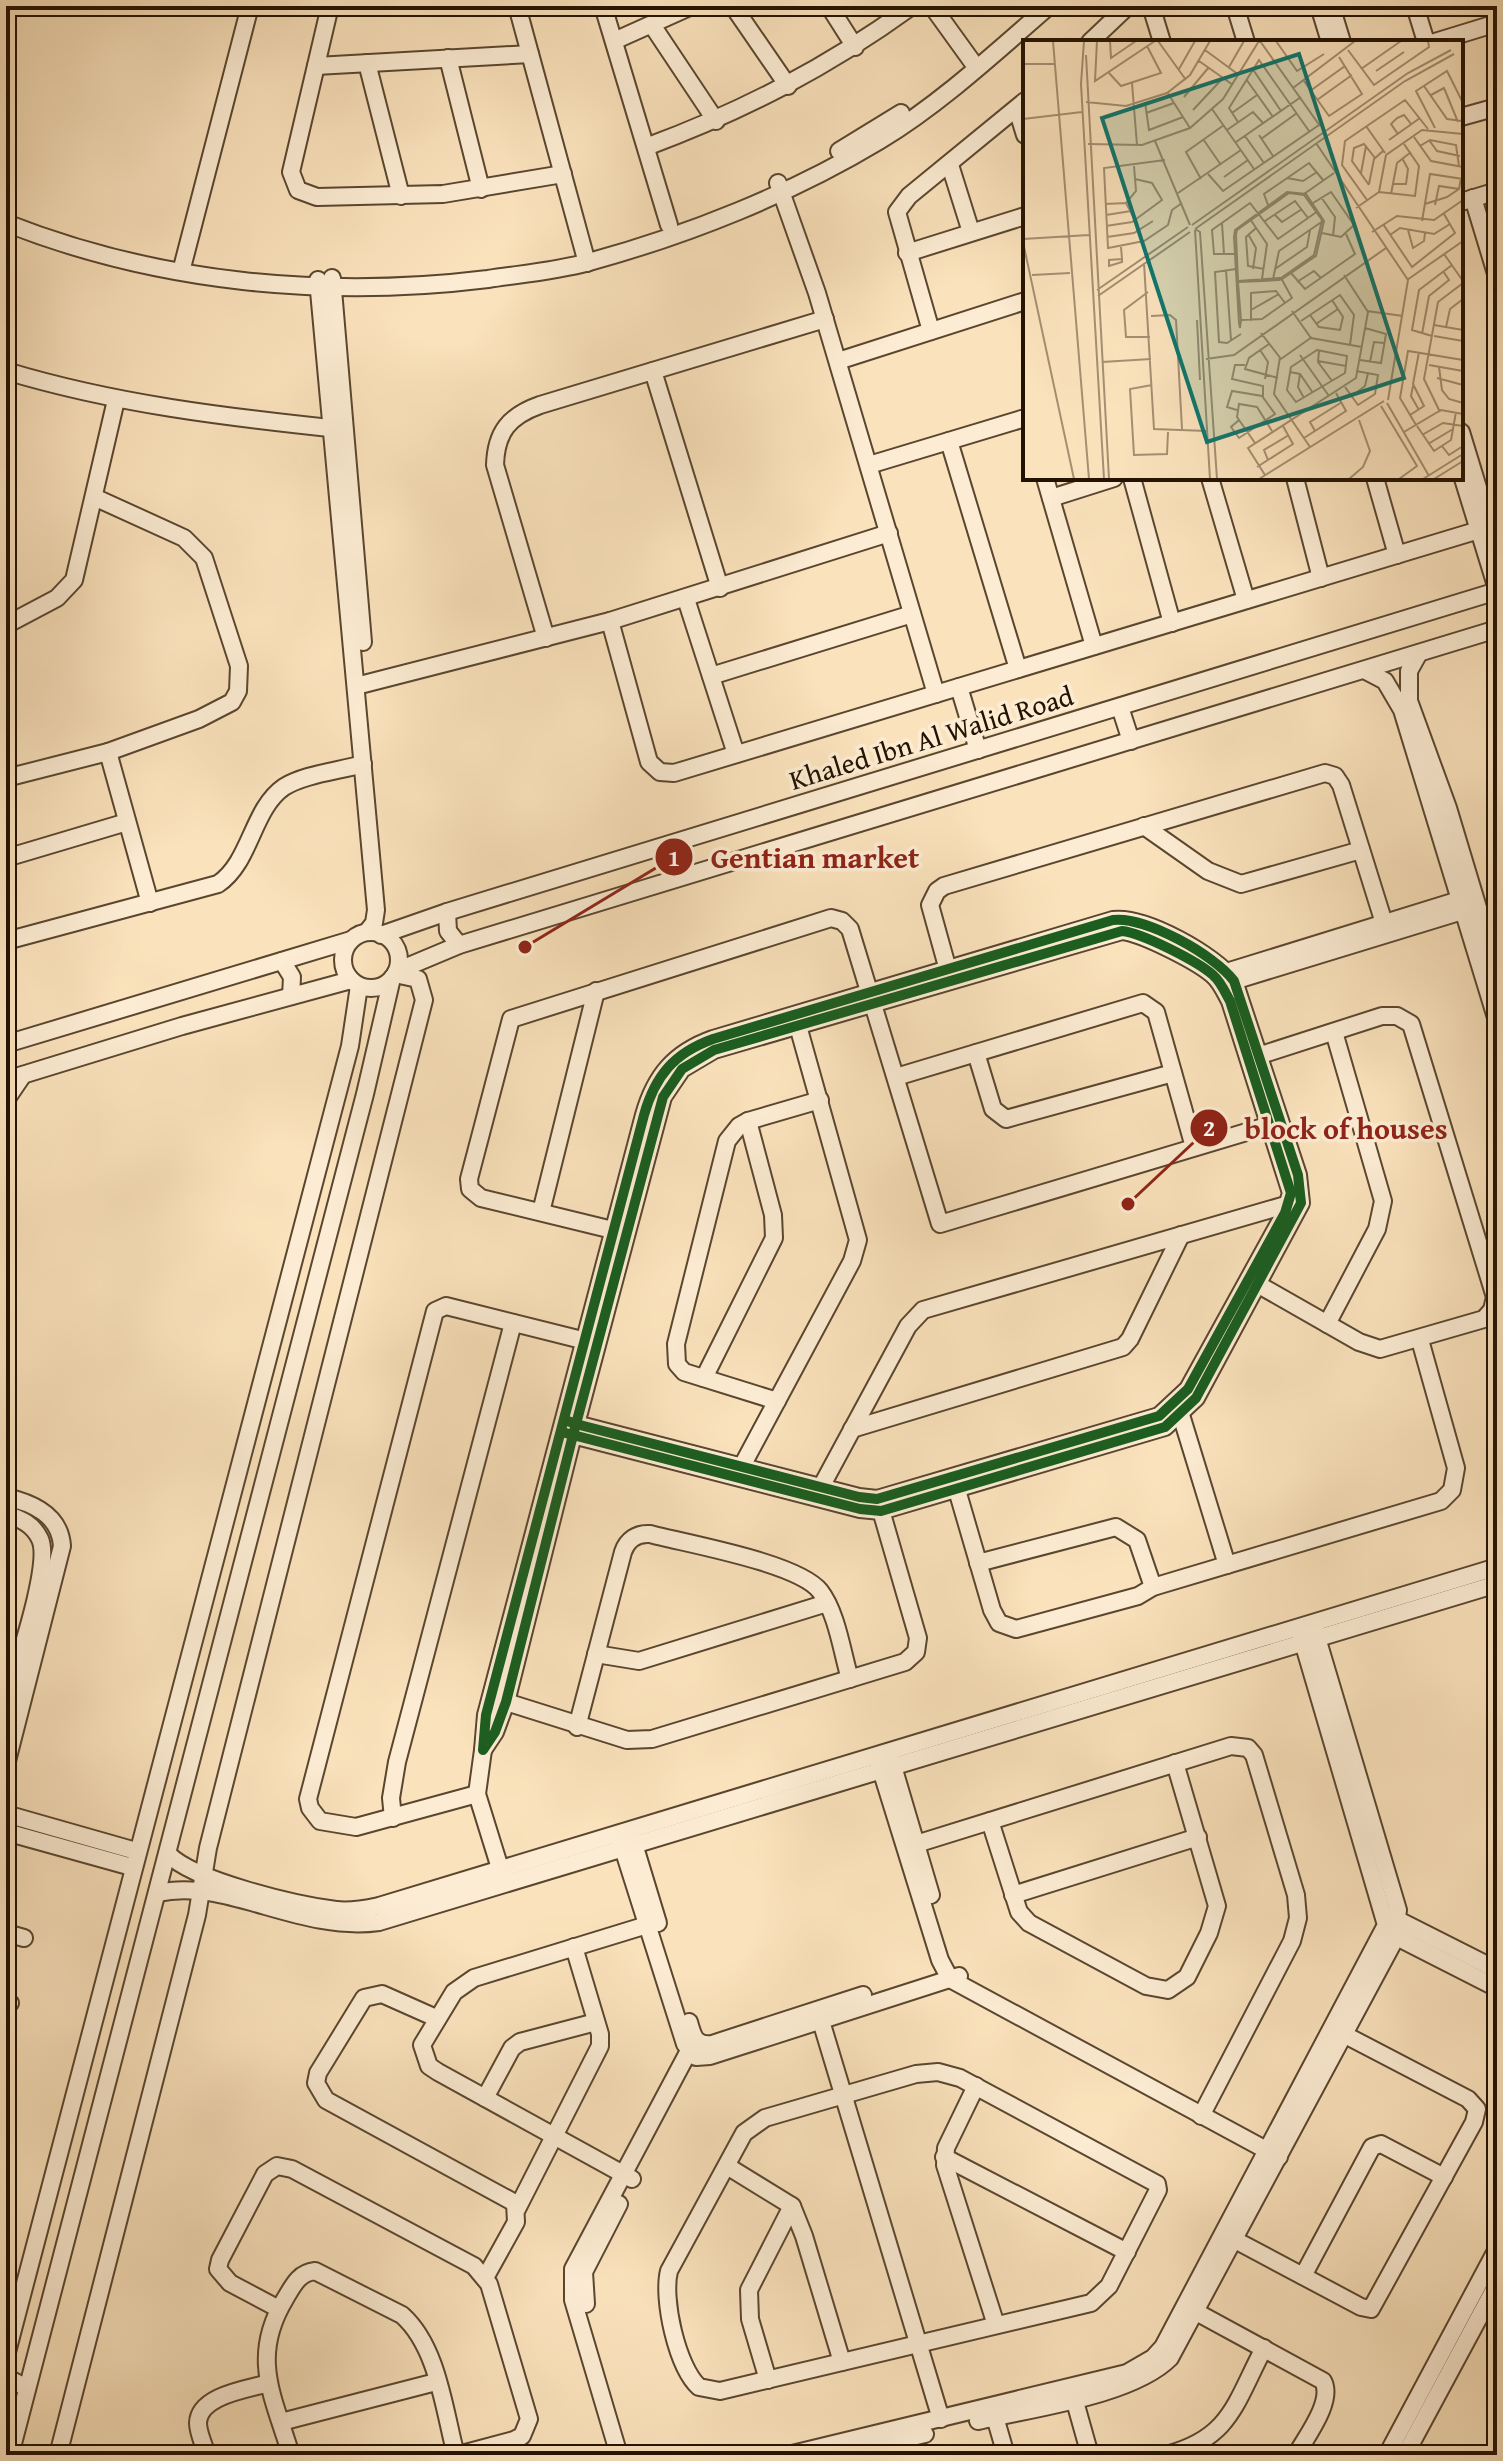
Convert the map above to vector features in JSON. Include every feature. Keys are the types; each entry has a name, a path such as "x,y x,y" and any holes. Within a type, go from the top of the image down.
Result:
{"street":[{"path":"183,264 250,6"},
{"path":"330,6 294,159 293,181 307,195 401,196 481,189 563,174"},
{"path":"517,6 586,258"},
{"path":"603,6 669,225"},
{"path":"614,41 692,6"},
{"path":"733,6 788,86"},
{"path":"829,6 855,47"},
{"path":"646,147 716,121 788,86 855,47 912,6"},
{"path":"932,6 974,64"},
{"path":"1092,40 1128,6"},
{"path":"1151,6 1161,40"},
{"path":"1235,6 1245,40"},
{"path":"1319,6 1329,40"},
{"path":"1331,6 1341,40"},
{"path":"1415,6 1425,40"},
{"path":"6,223 125,259 220,278 325,283 461,282 586,258 674,235 881,140 943,97 974,64 1041,7"},
{"path":"1442,40 1497,23"},
{"path":"652,25 716,121"},
{"path":"316,66 530,54"},
{"path":"448,58 481,189"},
{"path":"367,63 401,196"},
{"path":"931,331 897,212 909,196 1021,105"},
{"path":"1463,116 1497,107"},
{"path":"950,165 971,232"},
{"path":"586,258 779,186"},
{"path":"779,186 838,361 936,694"},
{"path":"1497,191 1467,200 1497,277"},
{"path":"6,214 85,241 183,264 325,283"},
{"path":"907,253 1023,217"},
{"path":"325,283 361,684 385,902 376,934"},
{"path":"838,361 1023,302"},
{"path":"546,638 495,465 496,444 505,426 520,412 825,319"},
{"path":"6,371 116,400 174,410 338,428"},
{"path":"653,371 720,588"},
{"path":"6,625 60,596 74,580 116,400"},
{"path":"869,465 1023,419"},
{"path":"1463,439 1497,550"},
{"path":"949,441 1018,669"},
{"path":"1463,478 1497,590"},
{"path":"1046,480 1094,646"},
{"path":"1051,498 1108,480"},
{"path":"1133,480 1172,623"},
{"path":"1211,480 1246,600"},
{"path":"1296,480 1321,578"},
{"path":"1376,480 1397,555"},
{"path":"6,778 108,752 218,712 232,702 240,678 210,571 195,547 184,538 94,497"},
{"path":"610,621 649,762 653,768 674,773 1479,530"},
{"path":"361,684 610,621 889,533"},
{"name":"Khaled Ibn Al Walid Road","path":"376,934 1497,590"},
{"path":"686,599 736,754"},
{"path":"711,676 912,614"},
{"path":"6,1080 291,996 355,983 376,987 395,974 459,945 1497,629"},
{"path":"1419,653 1409,671 1409,701 1469,903 1497,1021"},
{"path":"1364,670 1385,681 1399,702 1469,903 1497,971"},
{"path":"361,684 363,764 376,934"},
{"path":"959,687 978,750"},
{"path":"1120,707 1131,741"},
{"path":"108,752 150,903"},
{"path":"6,941 224,880 280,790 363,764"},
{"path":"948,970 930,905 937,891 1325,773 1339,781 1384,923"},
{"path":"6,858 127,822"},
{"path":"1144,826 1208,871 1241,884 1361,850"},
{"path":"1224,978 1384,923 1469,903"},
{"path":"1224,978 1469,903"},
{"path":"447,912 448,931 459,945"},
{"path":"621,1232 481,1198 470,1189 469,1179 484,1116 511,1019 831,918 842,921 850,929 940,1224 1276,1123"},
{"path":"569,1428 832,1502 879,1505 957,1490 1146,1434 1181,1415 1196,1398 1289,1204 1288,1176 1261,1055 1213,960 1140,922 1122,919 948,970 924,983"},
{"path":"502,1876 477,1794 486,1715 569,1428 621,1232 650,1094 675,1059 692,1047 713,1039 1122,931 1139,935 1224,978 1298,1175 1301,1203 1259,1285 1216,1351 1173,1406 1144,1423 879,1505 742,1466 569,1428"},
{"path":"6,1044 351,940 376,934 395,945 395,974 10,2455"},
{"path":"29,2381 6,2358 134,1859 350,1046 355,983 343,965 345,947 351,940"},
{"path":"282,961 292,977 291,996"},
{"path":"58,2455 191,1939 201,1883 424,1000 418,979 395,974"},
{"path":"541,1212 596,991"},
{"path":"483,1750 495,1732 506,1702 586,1341 670,1083 701,1056 798,1026 872,998"},
{"path":"896,1077 1143,1003 1156,1012 1194,1147"},
{"path":"1259,1285 1359,1342 1380,1349 1420,1340 1484,1319 1492,1310 1495,1297 1415,1030 1405,1019 1390,1015 1261,1055"},
{"path":"742,1466 857,1249 856,1222 798,1026"},
{"path":"1327,1324 1377,1229 1383,1201 1334,1032"},
{"path":"976,1053 993,1109 1006,1119 1173,1073"},
{"path":"6,1100 23,1075"},
{"path":"777,1401 684,1372 677,1364 676,1344 727,1141 739,1126 748,1121 820,1100"},
{"path":"704,1378 774,1238 773,1215 748,1121"},
{"path":"821,1487 913,1317 923,1310 1289,1204"},
{"path":"852,1429 1123,1347 1130,1339 1181,1235"},
{"path":"477,1794 356,1827 328,1824 310,1808 310,1791 435,1311 446,1306 586,1341"},
{"path":"393,1818 392,1790 397,1762 513,1323"},
{"path":"957,1490 995,1618 1010,1628 1138,1596 1153,1587 1448,1496 1456,1483 1456,1468 1420,1340"},
{"path":"1181,1415 1227,1565"},
{"path":"6,1497 44,1511 61,1537 57,1575 14,1693"},
{"path":"506,1702 577,1727 627,1740 652,1739 905,1662 919,1645 879,1505"},
{"path":"6,1514 22,1519 33,1528 44,1555 14,1693 6,1765"},
{"path":"978,1563 1116,1527 1137,1540 1153,1587"},
{"path":"577,1727 625,1546 639,1535 650,1534 797,1573 810,1581 827,1603 850,1679"},
{"path":"1308,1633 1497,1567"},
{"path":"158,1893 201,1883 285,1905 328,1923 366,1924 502,1876 1110,1692 1308,1633 1497,1584"},
{"path":"596,1654 634,1661 647,1660 827,1603"},
{"path":"1191,2309 1235,2240 1276,2150 1345,2035 1391,1925 1308,1633"},
{"path":"914,1850 990,1821 1175,1763 1240,1745 1254,1755 1297,1907 1292,1941 1203,2111"},
{"path":"885,1761 951,1973 1276,2150"},
{"path":"990,1821 1019,1912 1029,1923 1146,1986 1168,1990 1187,1977 1215,1920 1215,1892 1175,1763"},
{"path":"6,1814 134,1859"},
{"path":"6,1832 134,1859"},
{"path":"1013,1895 1198,1837"},
{"path":"627,1839 647,1925 695,2048 710,2056 821,2021 951,1973"},
{"path":"627,1839 695,2048"},
{"path":"168,1854 201,1883"},
{"path":"627,2176 429,2066 422,2045 454,1992 474,1978 647,1925"},
{"path":"1391,1925 1497,1970"},
{"path":"1391,1925 1497,1988"},
{"path":"788,2455 941,2419 1129,2385 1159,2370 1170,2358 1191,2309 1391,1925"},
{"path":"6,1933 24,1938"},
{"path":"485,2278 516,2222 517,2209 597,2057 600,2034 574,1947"},
{"path":"619,2455 571,2283 579,2255 627,2176 695,2048 951,1973"},
{"path":"436,2018 382,1994 364,1998 318,2073 318,2093 334,2105 510,2198 517,2209"},
{"path":"821,2021 941,2419"},
{"path":"485,2098 512,2048 520,2042 596,2022"},
{"path":"1235,2240 1361,2307 1371,2309 1444,2177 1476,2116 1474,2103 1345,2035"},
{"path":"927,2072 950,2074 976,2086 1157,2184 1158,2190 1109,2286 1091,2303 720,2391 699,2387 686,2370 666,2297 669,2271 744,2133 754,2124 927,2072"},
{"path":"976,2086 944,2157 996,2325"},
{"path":"1303,2276 1372,2147 1381,2144 1444,2177"},
{"path":"944,2157 1127,2252"},
{"path":"279,2309 230,2283 218,2269 265,2174 277,2166 292,2169 474,2266 485,2278 529,2419 522,2436 457,2455 427,2349 413,2325 402,2315 315,2271 300,2276 279,2309 266,2338 264,2355 269,2383 291,2455"},
{"path":"727,2166 792,2206 842,2362"},
{"path":"627,2176 582,2284 631,2455"},
{"path":"768,2380 750,2319 749,2290 792,2206"},
{"path":"1405,2455 1426,2398 1497,2249"},
{"path":"1387,2455 1497,2284"},
{"path":"1191,2309 1318,2377 1327,2388 1325,2401 1296,2455"},
{"path":"1166,2455 1201,2444 1215,2434 1264,2348"},
{"path":"6,2377 29,2381"},
{"path":"281,2422 436,2382"},
{"path":"207,2455 198,2426 205,2408 222,2398 269,2383"},
{"path":"837,2455 995,2417 1073,2393"},
{"path":"1073,2393 1090,2455"},
{"path":"995,2417 1006,2455"}],"cycle path":[{"path":"562,1432 573,1435 860,1509 881,1511 1165,1427 1196,1398 1301,1203 1298,1175 1234,981 1212,960 1178,939 1143,924 1113,920 713,1039 687,1051 668,1068 654,1089 644,1115 486,1715 483,1750 495,1732 506,1702 573,1435 576,1424 663,1097 682,1069 714,1050 1122,931 1182,955 1205,969 1221,984 1230,1001 1291,1193 1285,1213 1188,1389 1159,1416 877,1499 859,1497 576,1424 565,1420"}],"place":[{"name":"Gentian market","path":"525,947"},
{"name":"block of houses","path":"1128,1204"}]}
